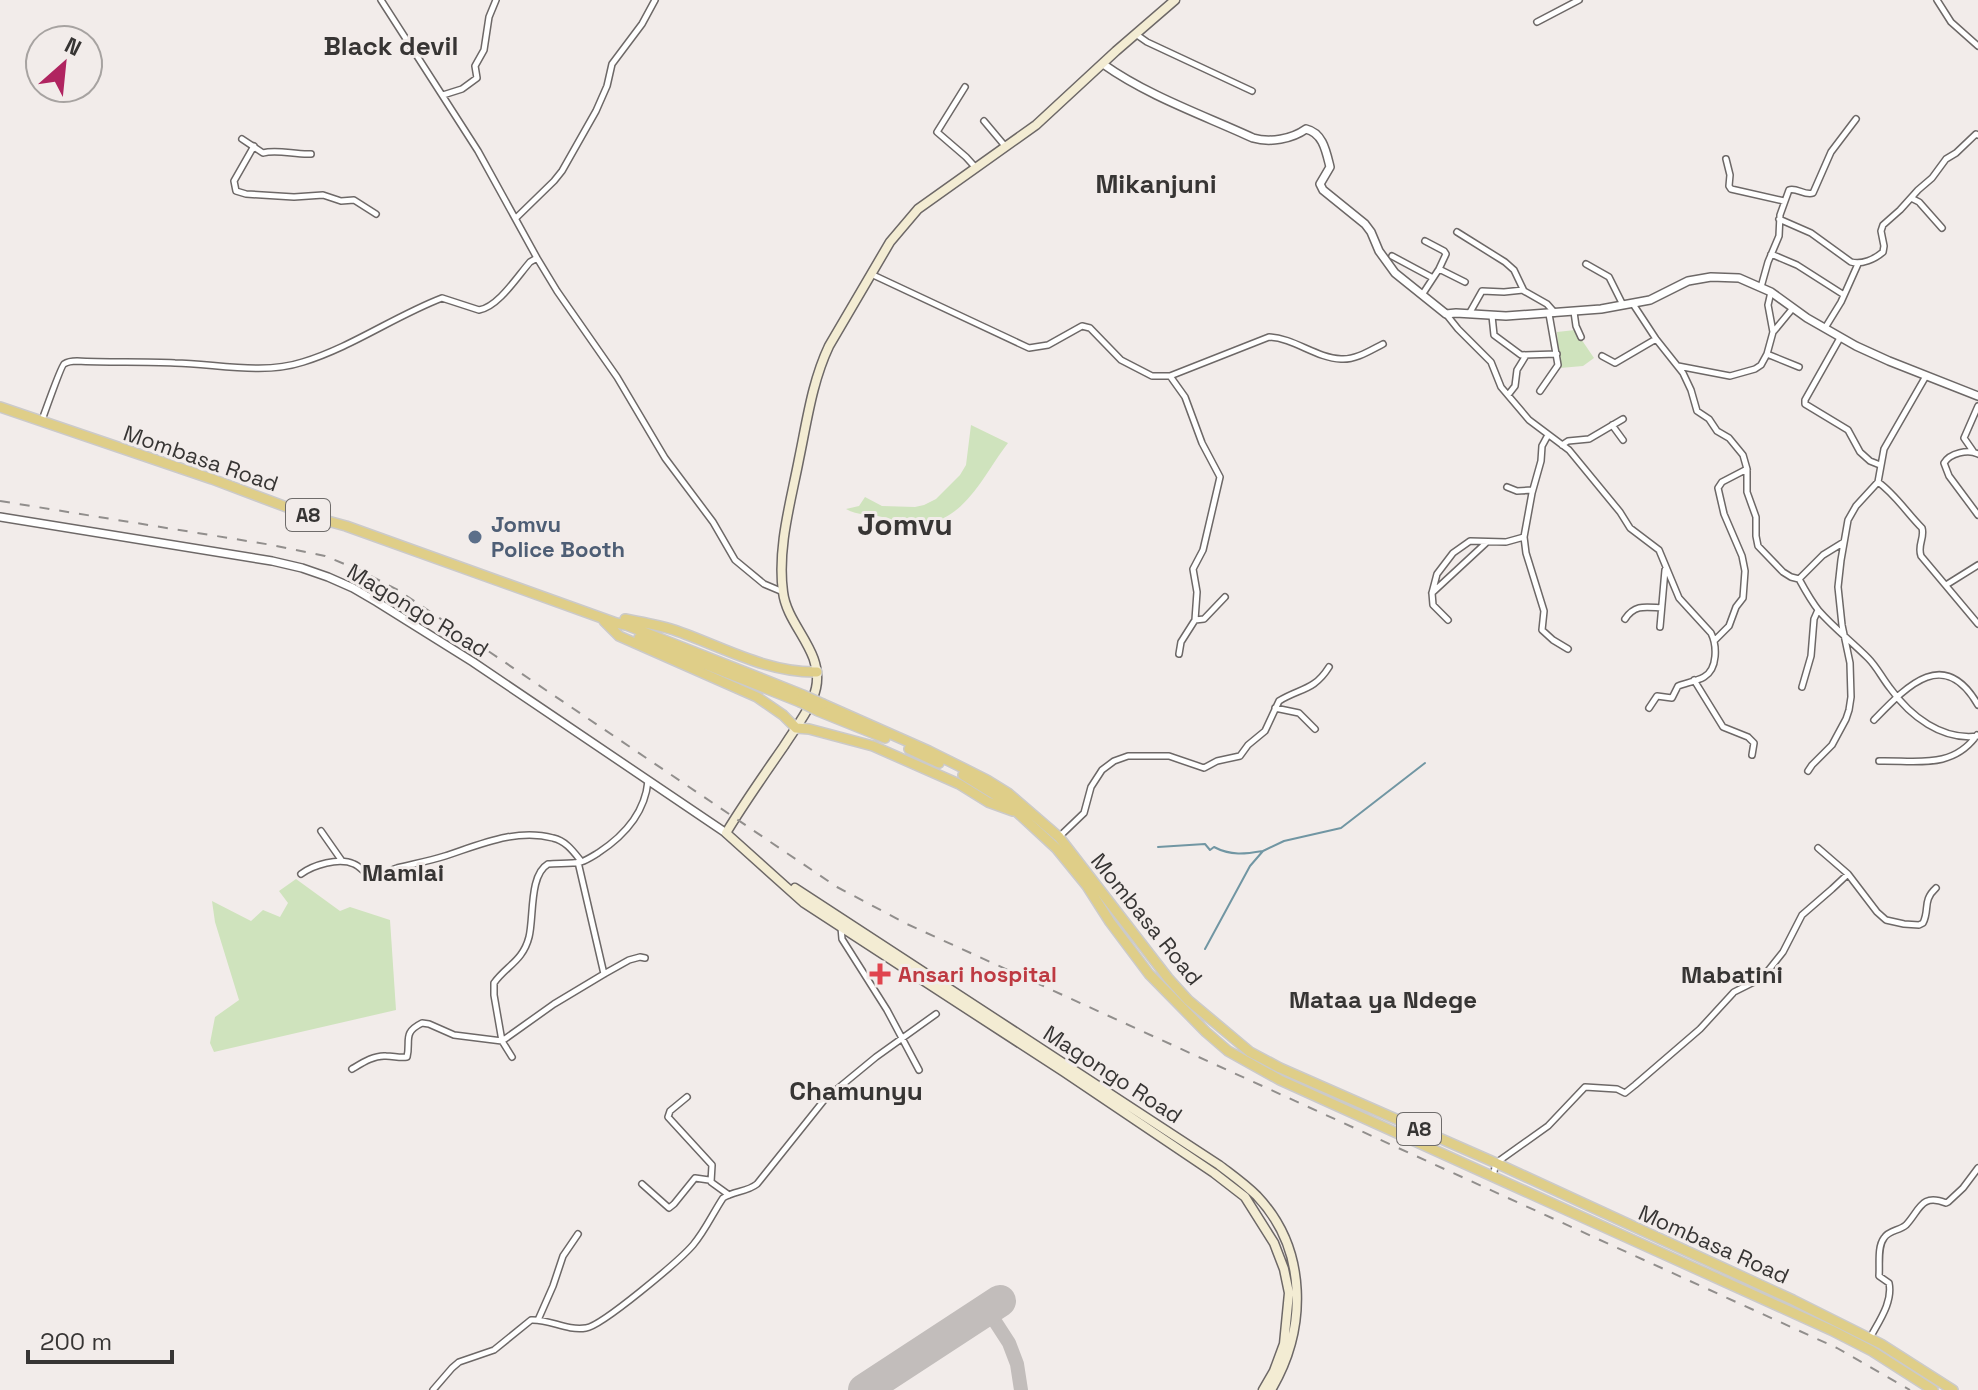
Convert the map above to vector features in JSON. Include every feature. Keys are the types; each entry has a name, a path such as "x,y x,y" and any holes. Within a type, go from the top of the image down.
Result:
{"highway":[{"name":"Mombasa Road","path":"0,407 626,625 788,689 961,767 1008,793 1059,837 1168,978 1188,1000 1250,1052 1793,1300 1870,1339 1953,1390"},
{"path":"602,618 619,618 674,630 744,659 802,672 817,672"},
{"path":"602,618 619,636 757,697 796,728 873,746 959,784 988,802 1019,813"},
{"name":"Mombasa Road","path":"895,739 976,782 1019,813 1056,848 1087,886 1110,922 1157,983 1228,1051 1280,1080 1831,1330 1872,1351 1933,1390"}],"main road":[{"path":"726,833 796,728 816,690 817,672 810,647 792,619 783,592 783,554 788,514 817,375 829,346 890,242 918,209 1036,125 1175,0"},
{"name":"Magongo Road","path":"726,833 804,903 1214,1173 1245,1197 1274,1243 1289,1293 1284,1344 1263,1390"},
{"name":"Magongo Road","path":"771,872 1219,1165 1258,1198 1280,1229 1293,1260 1297,1290 1294,1336 1283,1368 1271,1390"},
{"path":"1214,1173 1219,1165"}],"street":[{"path":"381,0 478,151 557,291 617,377 665,458 713,522 735,560 764,584 783,592"},
{"path":"443,95 462,89 477,78 475,66 484,50 489,17 496,0"},
{"path":"516,218 562,171 593,119 612,64 642,24 655,0"},
{"path":"1537,22 1579,0"},
{"path":"1937,0 1951,22 1978,46"},
{"path":"1136,34 1252,91"},
{"path":"1103,64 1141,87 1253,138 1268,141 1306,129 1315,131 1321,138 1330,167 1321,187 1365,224 1388,265 1446,314 1491,362 1501,387 1529,420 1562,445 1620,512 1630,528 1659,550 1665,569 1660,627"},
{"path":"965,87 937,132 977,169"},
{"path":"1761,287 1780,233 1779,219 1784,201 1791,189 1812,194 1831,152 1856,119"},
{"path":"984,121 1006,147"},
{"path":"1825,328 1858,264 1883,252 1881,227 1932,178 1946,159 1977,133"},
{"path":"242,139 263,153 311,154"},
{"path":"254,146 234,181 236,191 354,200 376,214"},
{"path":"1726,159 1731,189 1784,201"},
{"path":"1911,198 1919,202 1942,228"},
{"path":"1779,219 1811,233 1858,264"},
{"path":"1457,232 1505,262 1514,270 1523,290 1547,304 1552,314 1558,367 1540,391"},
{"path":"1422,295 1446,256 1445,252 1425,241"},
{"path":"1771,254 1797,265 1844,295"},
{"path":"1392,256 1433,278"},
{"path":"41,421 61,366 67,362 163,362 255,367 300,363 339,348 442,298 484,310 537,258"},
{"path":"1586,264 1609,277 1678,366 1691,390 1697,411 1709,419 1717,431 1743,455 1747,469 1747,492 1756,517 1758,546 1783,572 1799,579 1818,610 1871,661 1912,712 1936,729 1957,737 1977,735"},
{"path":"1439,269 1465,282"},
{"path":"870,274 1029,348 1048,345 1077,329 1090,328 1121,360 1152,376 1170,376 1269,337 1285,339 1342,359 1383,344"},
{"path":"1446,314 1492,316 1574,312 1650,300 1685,282 1706,278 1739,278 1771,292 1840,338 1978,396"},
{"path":"1469,314 1482,291 1523,290"},
{"path":"1771,292 1768,305 1773,332"},
{"path":"1678,366 1733,376 1757,368 1763,364 1773,332 1793,308"},
{"path":"1574,312 1581,337"},
{"path":"1492,316 1494,335 1518,354 1557,354"},
{"path":"1840,338 1821,368 1805,404 1848,430 1860,452 1880,465"},
{"path":"1602,356 1615,363 1656,339"},
{"path":"1767,354 1799,367"},
{"path":"1508,395 1515,386 1517,370 1526,356"},
{"path":"1170,376 1185,397 1202,443 1220,477 1203,550 1193,569 1197,592 1195,620 1181,642 1179,654"},
{"path":"1808,771 1832,745 1849,710 1851,671 1838,587 1848,520 1878,482 1884,449 1926,376"},
{"path":"1976,453 1964,438 1978,406"},
{"path":"1562,445 1568,441 1589,439 1623,419"},
{"path":"1612,425 1623,440"},
{"path":"1548,434 1542,446 1524,537 1544,611 1542,630 1568,649"},
{"path":"1976,453 1949,457 1944,463 1949,476 1978,515"},
{"path":"1715,640 1729,626 1743,598 1745,571 1718,488 1722,482 1747,469"},
{"path":"1878,482 1890,490 1923,529 1920,553 1978,624"},
{"path":"1507,487 1517,491 1532,490"},
{"name":"Magongo Road","path":"0,517 272,561 328,577 416,625 726,833"},
{"path":"1448,620 1433,605 1432,593 1437,574 1453,553 1470,541 1506,542 1524,537"},
{"path":"1432,593 1486,542"},
{"path":"1799,579 1823,555 1844,542"},
{"path":"1946,585 1978,565"},
{"path":"1649,708 1657,696 1672,698 1678,686 1706,676 1712,667 1715,650 1715,640 1708,628 1679,598 1665,569"},
{"path":"1195,620 1204,619 1225,597"},
{"path":"1826,619 1839,605"},
{"path":"1625,619 1634,609 1661,608"},
{"path":"1802,687 1811,656 1814,619 1818,610"},
{"path":"1059,837 1084,813 1096,778 1114,761 1128,756 1169,756 1201,768 1242,754 1262,735 1281,699 1318,682 1329,667"},
{"path":"1874,720 1897,697 1930,675 1951,676 1962,684 1978,705"},
{"path":"1694,680 1723,727 1748,737 1754,743 1752,755"},
{"path":"1275,708 1299,713 1315,729"},
{"path":"1879,761 1942,760 1971,744 1977,735"},
{"path":"512,1057 502,1041 494,983 525,949 538,874 548,864 580,862 615,841 631,825 639,811 648,780"},
{"path":"321,831 342,862"},
{"path":"301,874 316,867 342,862 355,864 366,874 378,876 486,841 527,835 553,838 570,847 580,862 604,974"},
{"path":"1818,848 1848,874 1882,917 1904,924 1923,923 1928,896 1936,888"},
{"path":"1493,1177 1496,1163 1548,1126 1585,1087 1617,1089 1625,1093 1635,1085 1700,1029 1734,992 1767,972 1783,952 1802,915 1848,874"},
{"path":"841,926 842,939 919,1070"},
{"path":"352,1069 381,1056 407,1057 407,1038 422,1023 454,1035 502,1041 604,974 635,958 645,958"},
{"path":"433,1390 459,1362 494,1350 531,1320 573,1329 595,1325 690,1248 723,1198 755,1186 825,1099 936,1014"},
{"path":"687,1097 668,1115 712,1165 710,1180"},
{"path":"1870,1339 1885,1310 1890,1290 1889,1283 1879,1276 1883,1238 1904,1227 1914,1212 1931,1199 1948,1202 1978,1168"},
{"path":"642,1184 669,1208 695,1178 710,1180 729,1195"},
{"path":"538,1320 563,1256 578,1234"}],"green space":[{"path":"1575,330 1594,358 1583,366 1560,368 1557,332"},
{"path":"971,425 1008,443 972,494 949,515 935,522 915,525 846,509 859,506 865,497 882,506 915,507 936,499 966,465"},
{"path":"296,879 340,911 350,907 390,920 396,1010 214,1052 210,1043 215,1017 239,1000 215,922 212,901 251,921 263,910 280,917 288,903 279,891"}],"waterway":[{"path":"1205,949 1250,866 1263,851 1284,841 1341,828 1425,763"},
{"path":"1158,847 1205,844 1210,850 1214,847 1232,853 1263,851"}],"taxiway":[{"path":"987,1309 1009,1343 1017,1364 1021,1390"}],"runway":[{"path":"864,1390 1000,1301"}],"railway":[{"path":"0,501 272,545 325,556 359,570 398,590 837,887 907,924 1837,1348 1910,1390"}],"place":[{"name":"Jomvu Police Booth","path":"475,537"},
{"name":"Ansari hospital","path":"880,974"}],"district":[{"name":"Black devil","path":"391,46"},
{"name":"Mikanjuni","path":"1156,184"},
{"name":"Jomvu","path":"905,525"},
{"name":"Mamlai","path":"403,873"},
{"name":"Mabatini","path":"1732,975"},
{"name":"Mataa ya Ndege","path":"1383,1000"},
{"name":"Chamunyu","path":"856,1091"}]}
